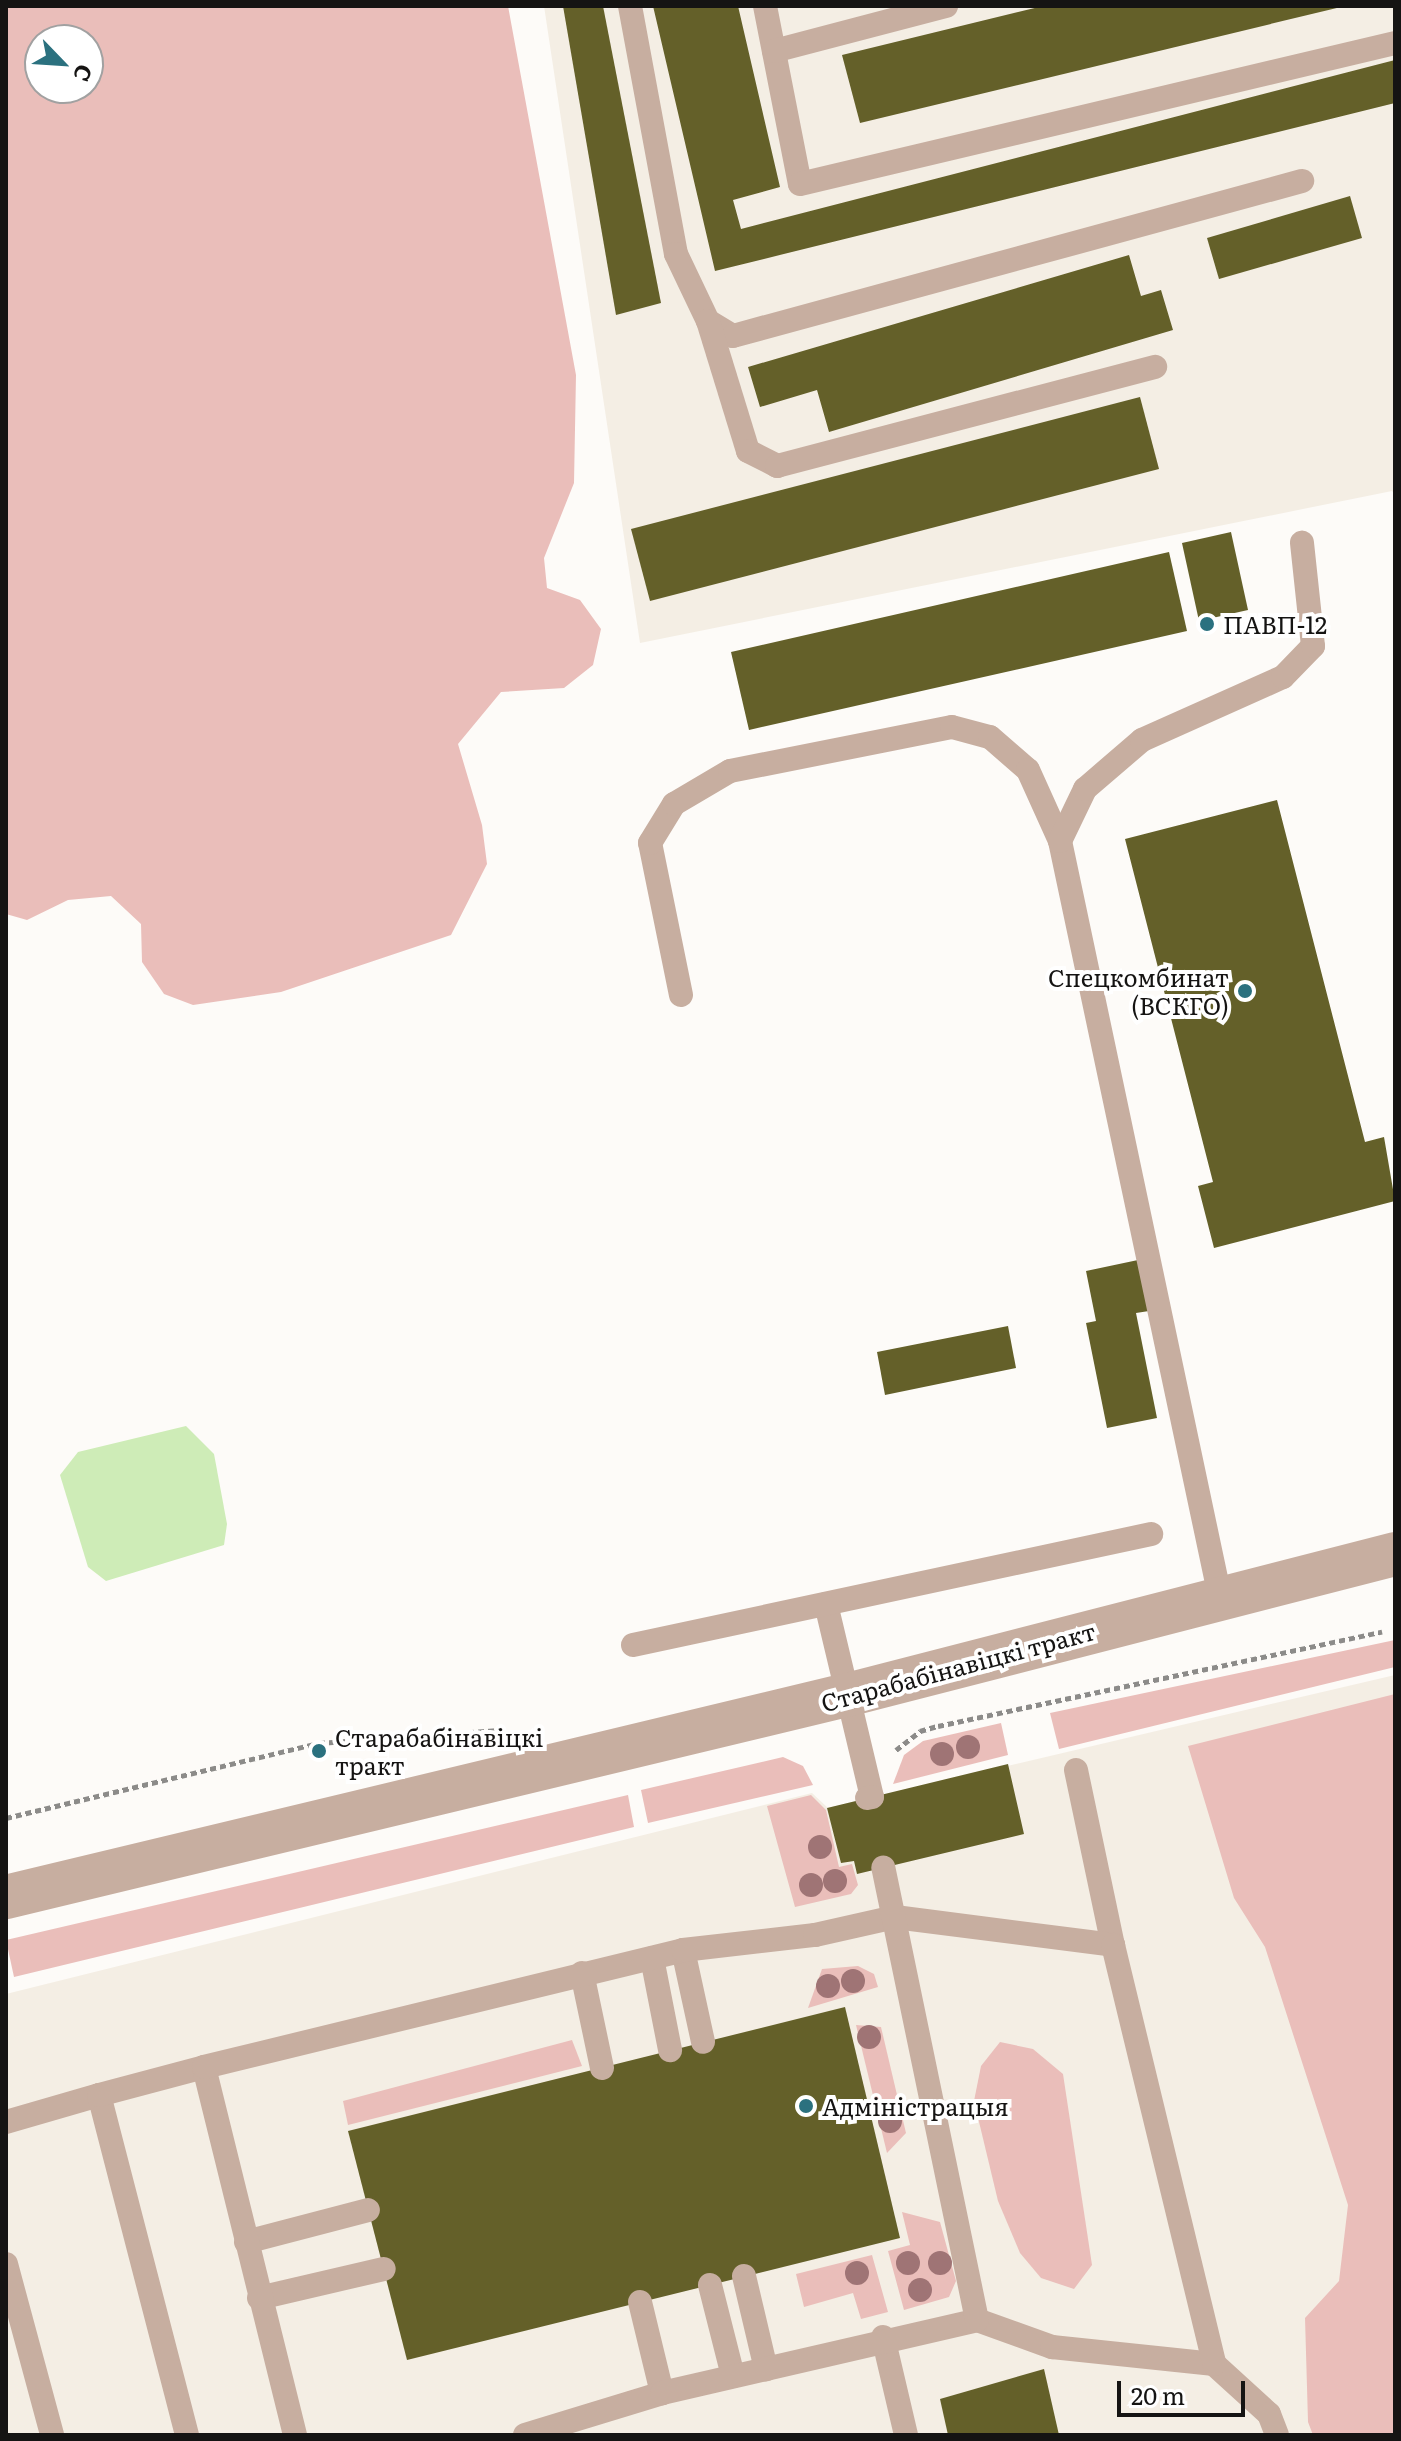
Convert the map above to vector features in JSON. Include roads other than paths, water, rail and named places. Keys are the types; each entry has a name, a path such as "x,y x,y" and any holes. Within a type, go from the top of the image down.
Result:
{"street":[{"name":"Старабабінавіцкі тракт","path":"6,1897 847,1695 1395,1554"}],"lane":[{"path":"630,6 676,254 708,321 748,451 777,466 1155,367"},
{"path":"765,6 800,184 1395,43"},
{"path":"774,51 946,6"},
{"path":"708,321 733,336 1302,181"},
{"path":"1060,841 1085,789 1142,740 1283,677 1313,646 1302,543"},
{"path":"681,995 650,843 674,804 730,771 952,727 990,737 1028,770 1060,841 1220,1597"},
{"path":"633,1645 1151,1534"},
{"path":"826,1604 870,1798"},
{"path":"1076,1770 1113,1945 1214,2364 1269,2414 1277,2435"},
{"path":"883,1868 977,2320"},
{"path":"6,2122 204,2067 683,1950 815,1935 895,1917 1113,1945"},
{"path":"683,1950 703,2042"},
{"path":"652,1958 670,2050"},
{"path":"582,1973 602,2068"},
{"path":"204,2067 295,2435"},
{"path":"99,2095 187,2435"},
{"path":"246,2242 368,2210"},
{"path":"6,2264 52,2435"},
{"path":"259,2298 384,2269"},
{"path":"744,2276 766,2369"},
{"path":"710,2285 733,2376"},
{"path":"640,2302 662,2393"},
{"path":"525,2435 662,2393 883,2337 977,2320 1052,2347 1214,2364"},
{"path":"883,2337 906,2435"}],"place":[{"name":"ПАВП-12","path":"1207,624"},
{"name":"Спецкомбинат (ВСКГО)","path":"1245,991"},
{"name":"Старабабінавіцкі тракт","path":"319,1751"},
{"name":"Адміністрацыя","path":"806,2106"}]}
